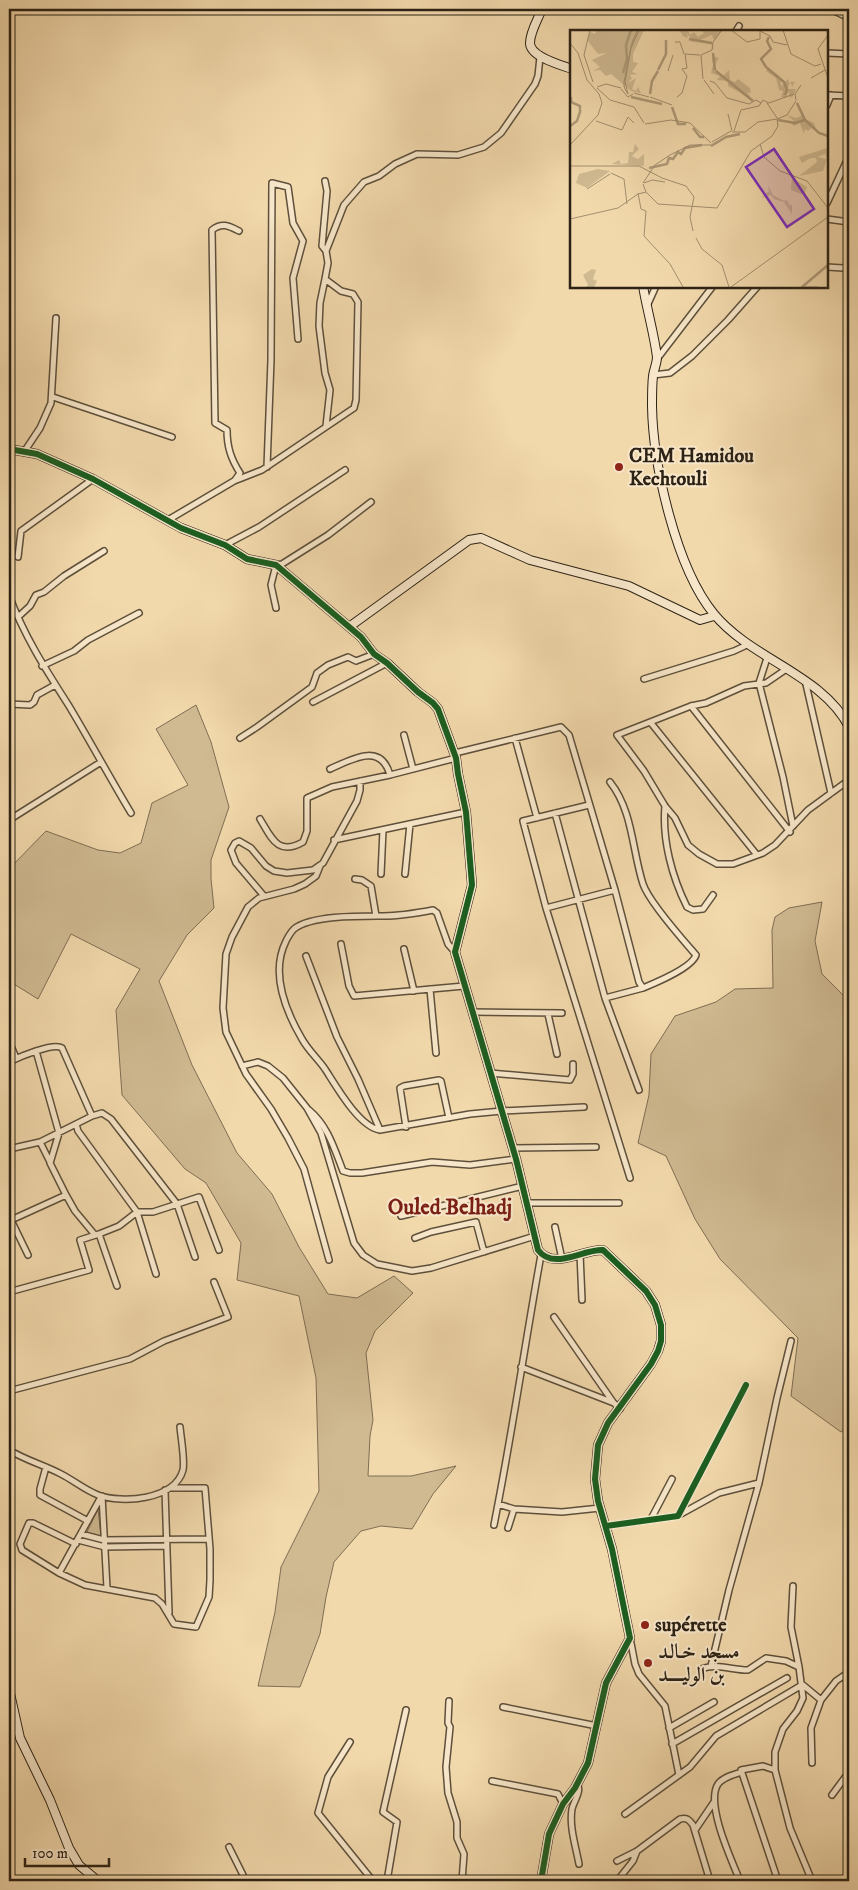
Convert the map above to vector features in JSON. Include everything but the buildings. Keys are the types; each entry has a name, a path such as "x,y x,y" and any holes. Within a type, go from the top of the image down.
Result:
{"street":[{"path":"542,9 530,43 532,49 540,57 570,68"},
{"path":"830,9 849,18"},
{"path":"828,53 849,54"},
{"path":"326,251 344,206 364,182 379,176 395,164 417,154 458,156 484,147 502,133 535,84 540,57"},
{"path":"829,95 849,96"},
{"path":"828,201 849,156"},
{"path":"325,181 322,246 326,251 328,263 320,304 319,326 325,374 330,390 326,426"},
{"path":"267,467 271,360 272,183 288,187 294,224 303,241 293,278 298,339"},
{"path":"828,219 849,222"},
{"path":"234,481 240,473 231,460 227,444 227,430 215,423 212,230 218,225 224,224 239,231"},
{"path":"828,267 843,268 849,266"},
{"path":"168,520 234,481 267,467 354,408 356,400 358,302 353,294 341,291 325,279"},
{"path":"643,288 657,360"},
{"path":"647,307 655,288"},
{"path":"712,288 657,360 653,375 654,432 658,464 674,533 688,570 714,616 767,658 818,690 835,706 849,727"},
{"path":"653,375 670,373 692,356 756,288"},
{"path":"24,452 40,428 53,397 56,318"},
{"path":"53,397 172,436"},
{"path":"9,449 37,454 93,479 181,528 225,545 246,560 276,565 282,564 328,535 371,502"},
{"path":"225,545 259,527 345,470"},
{"path":"18,557 22,531 93,479"},
{"path":"349,627 469,540 482,538 530,560 629,586 700,620 714,616"},
{"path":"18,617 30,606 36,595 44,592 64,576 104,550"},
{"path":"276,565 271,585 276,608"},
{"path":"276,565 325,609 361,637 374,654 387,663 438,709 456,755 466,812 472,885 455,952"},
{"path":"9,595 42,666 131,813"},
{"path":"42,666 74,651 88,640 139,613"},
{"path":"644,679 734,651 748,644"},
{"path":"240,738 312,687 317,673 328,665 348,657 356,661 374,654"},
{"path":"767,658 759,683 783,777 793,826"},
{"path":"313,702 387,663"},
{"path":"786,670 766,683 744,686 706,703 691,706 618,735 675,818 688,845 708,860 717,864 733,864 757,855 775,845 790,832 808,810 849,780"},
{"path":"804,680 831,793"},
{"path":"9,704 30,705 34,702 37,695 55,685"},
{"path":"691,706 790,832"},
{"path":"651,723 757,855"},
{"path":"260,819 274,842 285,848 293,847 303,842 307,831 307,798 332,787 413,769 515,738 561,727 566,730 568,735 643,988"},
{"path":"404,735 413,769"},
{"path":"515,738 537,818"},
{"path":"330,769 359,757 376,756 382,759 390,775"},
{"path":"9,820 101,762"},
{"path":"329,1260 304,1169 271,1109 242,1066 225,1028 223,1008 225,958 232,937 255,900 294,889 316,876 358,798 360,780"},
{"path":"605,998 643,988 694,961 696,956 643,886 627,818 616,790 610,782"},
{"path":"589,805 523,821 546,908 630,1178"},
{"path":"665,806 663,822 666,843 676,883 687,907 694,910 703,909 713,895"},
{"path":"334,840 466,812"},
{"path":"556,814 605,998 639,1090"},
{"path":"405,874 410,824"},
{"path":"381,874 383,830"},
{"path":"264,896 233,857 231,850 237,841 249,847 266,866 278,872 307,871 320,866"},
{"path":"355,879 362,880 371,886 376,916"},
{"path":"546,908 615,890"},
{"path":"584,1107 502,1110 380,1130 373,1129 366,1124 343,1098 324,1068 303,1041 290,1016 279,971 279,963 284,947 295,928 320,920 433,910 437,913 448,944 455,952 464,986 502,1110 513,1148 538,1250 542,1255 550,1259 562,1259 595,1250 603,1250 646,1291 654,1305 661,1325 661,1341 658,1351 638,1384 617,1406 608,1423 598,1445 595,1479 600,1508 622,1590 635,1664 639,1674 665,1706 679,1775"},
{"path":"341,944 349,986 354,996 464,986"},
{"path":"404,949 414,991"},
{"path":"306,956 338,1037 380,1130"},
{"path":"430,989 436,1053"},
{"path":"472,1012 562,1013"},
{"path":"548,1014 557,1054"},
{"path":"9,1041 16,1058"},
{"path":"9,1062 57,1045 62,1048 92,1116"},
{"path":"36,1051 59,1133 50,1162"},
{"path":"242,1066 258,1062 268,1066 283,1078 307,1108 321,1133 350,1234 358,1250 377,1264 412,1271 431,1268 535,1236"},
{"path":"490,1073 570,1080 573,1074 573,1064"},
{"path":"406,1126 400,1088 404,1086 438,1080 441,1082 449,1118"},
{"path":"307,1108 319,1118 328,1130 343,1171 350,1174 396,1168 423,1162 470,1165 516,1159"},
{"path":"9,1149 40,1142 92,1116 102,1113 111,1119 177,1204 195,1257"},
{"path":"76,1124 78,1131 137,1212 156,1274"},
{"path":"40,1142 75,1211 97,1234 117,1286"},
{"path":"513,1148 596,1147"},
{"path":"400,1216 523,1186"},
{"path":"28,1256 10,1218 66,1195"},
{"path":"9,1292 89,1270 80,1240 119,1226 137,1212 153,1212 199,1197 219,1250"},
{"path":"528,1203 619,1203"},
{"path":"415,1238 431,1232 476,1222 484,1252"},
{"path":"555,1227 562,1259"},
{"path":"580,1254 582,1300"},
{"path":"494,1525 542,1255"},
{"path":"9,1391 130,1359 164,1341 228,1317 214,1282"},
{"path":"554,1317 617,1406"},
{"path":"711,1666 758,1483 776,1398 791,1341"},
{"path":"521,1367 617,1406"},
{"path":"678,1516 746,1385"},
{"path":"9,1450 19,1456 46,1466 102,1496 134,1499 160,1494 179,1478 183,1469 180,1427"},
{"path":"46,1466 40,1495 88,1521"},
{"path":"651,1520 672,1479"},
{"path":"606,1526 678,1516 718,1493 758,1483"},
{"path":"167,1489 204,1488 210,1549 209,1597 196,1627 174,1624 169,1613 154,1598 85,1585 59,1574 22,1550 20,1544 29,1523 33,1523 77,1542 104,1547 167,1546"},
{"path":"167,1489 166,1538 169,1613"},
{"path":"59,1574 102,1496"},
{"path":"102,1496 107,1588"},
{"path":"498,1504 514,1509 562,1512 600,1508"},
{"path":"508,1528 514,1509"},
{"path":"81,1534 104,1540 208,1539"},
{"path":"793,1586 791,1628 803,1698 797,1712 782,1729 775,1752 774,1770 790,1828 812,1881"},
{"path":"541,1881 549,1834 562,1804 588,1763 606,1682 630,1638"},
{"path":"701,1669 711,1666 748,1670 766,1658 786,1661 799,1667"},
{"path":"812,1763 811,1728 821,1700 836,1681 849,1672"},
{"path":"672,1744 787,1678"},
{"path":"802,1685 821,1700"},
{"path":"624,1814 690,1767 716,1736 802,1685"},
{"path":"9,1689 20,1738 50,1800 69,1848 79,1865 98,1881"},
{"path":"449,1702 448,1723 450,1727 446,1767 448,1793 457,1822 458,1838 464,1854 462,1881"},
{"path":"669,1728 714,1702"},
{"path":"503,1707 597,1726"},
{"path":"387,1881 397,1822 383,1812 406,1710"},
{"path":"350,1742 328,1777 318,1813 373,1881"},
{"path":"740,1881 718,1824 714,1802 717,1786 722,1780 742,1772 741,1770 763,1766 774,1770"},
{"path":"742,1772 778,1881"},
{"path":"832,1795 849,1772"},
{"path":"492,1782 558,1794 562,1804"},
{"path":"577,1783 579,1790 572,1811 572,1824 580,1864"},
{"path":"694,1830 714,1802"},
{"path":"617,1861 636,1851 680,1819 688,1818 694,1830 709,1880 698,1881"},
{"path":"229,1846 244,1881"},
{"path":"617,1881 634,1861 636,1851"},
{"path":"393,1881 394,1879 410,1881"}],"shaded area":[{"path":"196,705 211,742 229,807 211,860 214,908 187,935 159,981 192,1065 237,1153 272,1194 299,1247 328,1294 357,1298 394,1276 413,1293 375,1331 366,1353 373,1420 370,1436 368,1476 411,1476 456,1466 433,1494 412,1529 381,1526 361,1531 334,1562 320,1634 300,1687 258,1686 275,1612 281,1567 319,1491 316,1378 299,1296 237,1280 241,1243 206,1183 185,1169 122,1095 116,1010 140,969 71,934 38,999 9,981 9,869 46,831 98,850 120,853 141,843 152,803 188,785 156,729"},
{"path":"822,902 815,941 822,974 849,1001 849,1425 841,1432 791,1396 798,1338 720,1259 695,1219 666,1156 638,1143 649,1095 651,1054 675,1016 716,1002 735,989 773,988 772,930 775,917 789,908"},
{"path":"98,1509 101,1536 87,1532"}],"cycle path":[{"path":"9,449 37,454 93,479 181,528 225,545 247,559 276,565 361,637 374,654 387,663 438,709 456,758 466,812 472,885 455,952 516,1159 538,1250 552,1259 569,1258 603,1250 646,1291 655,1305 661,1325 661,1341 658,1351 651,1364 608,1423 598,1445 595,1479 598,1501 612,1549 630,1638 606,1683 588,1763 575,1788 563,1804 549,1834 541,1881"},
{"path":"606,1526 678,1516 746,1385"}],"place":[{"name":"CEM Hamidou Kechtouli","path":"619,467"},
{"name":"supérette","path":"645,1625"},
{"name":"مسجد خـالـد بن الوليــــد","path":"648,1663"}],"district":[{"name":"Ouled Belhadj","path":"450,1207"}]}
